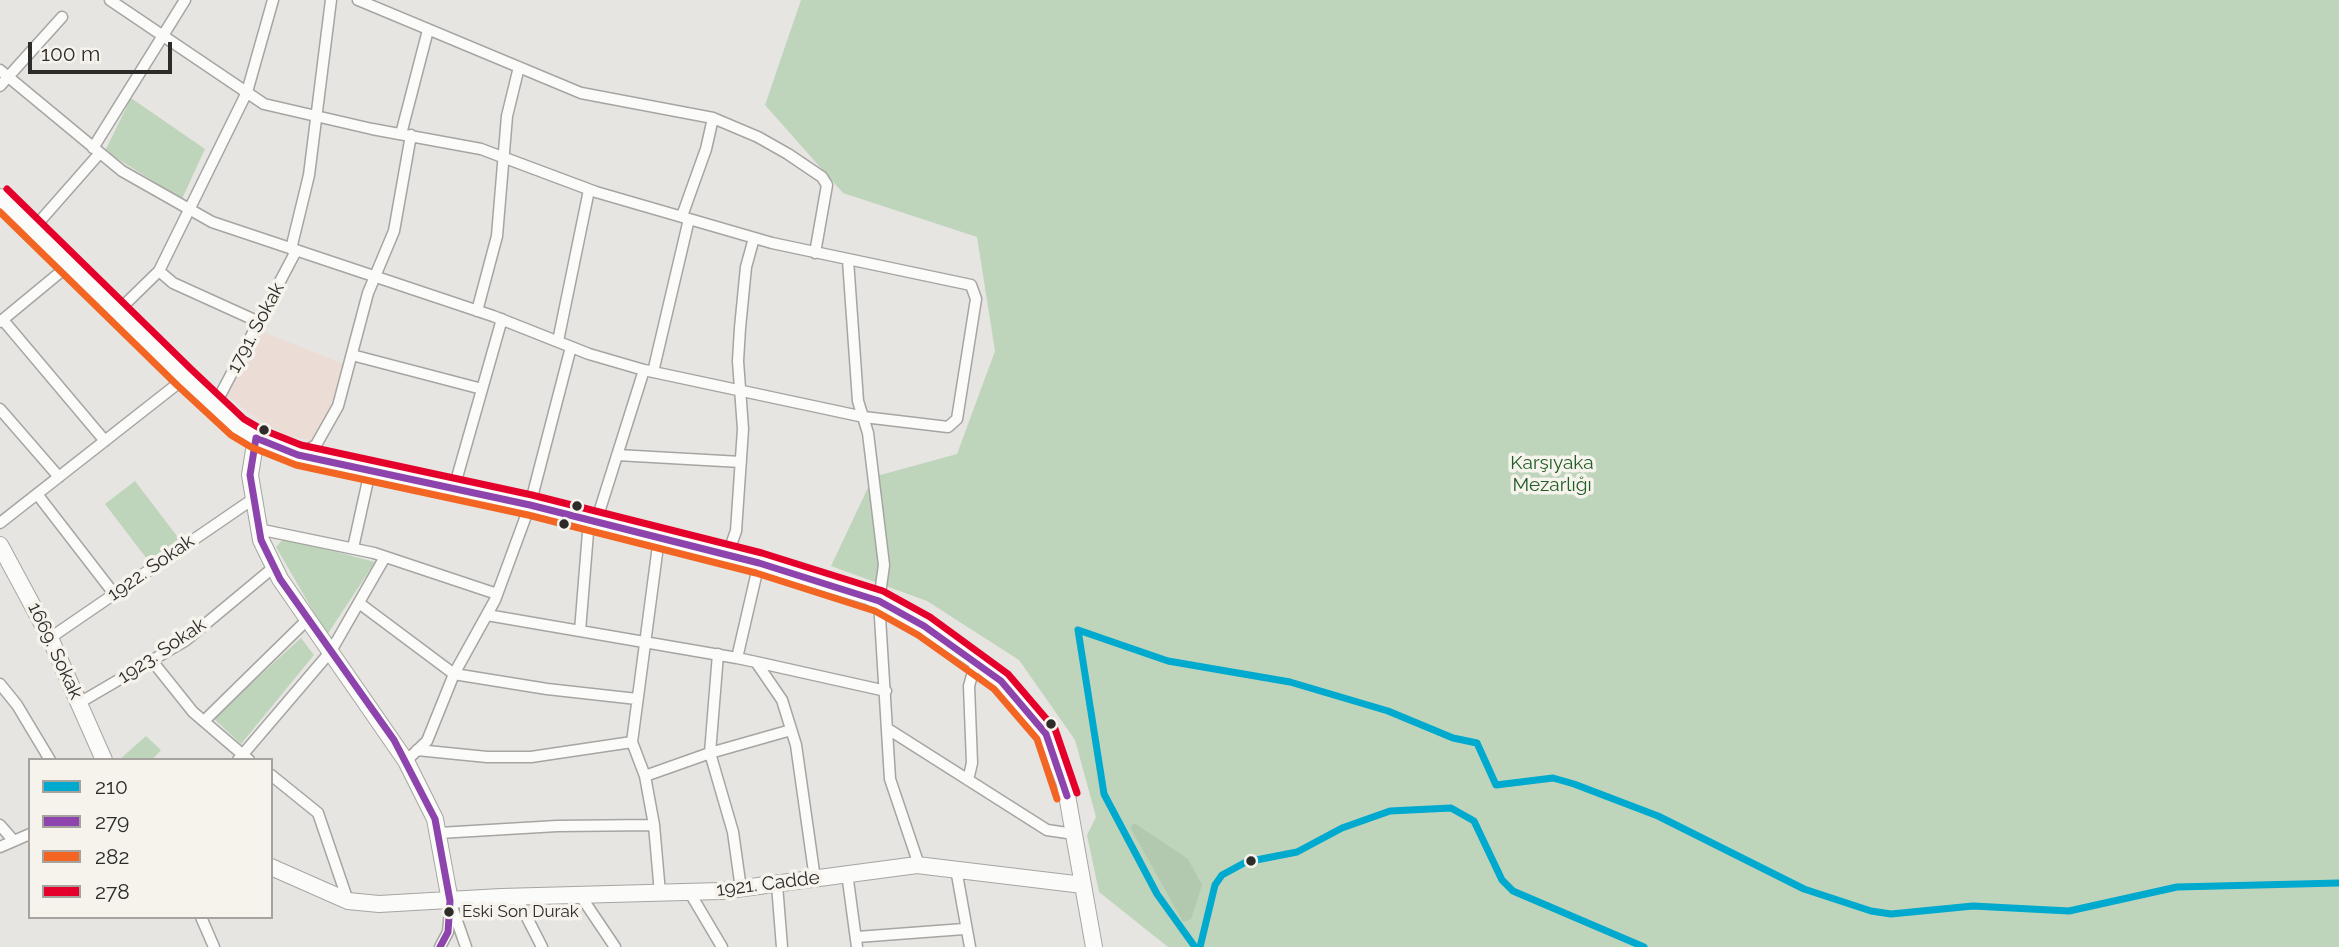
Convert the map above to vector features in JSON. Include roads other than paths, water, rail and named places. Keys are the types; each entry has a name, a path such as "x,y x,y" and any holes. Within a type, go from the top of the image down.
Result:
{"street":[{"path":"62,18 3,78 96,151 188,211 294,250 502,319 572,347 649,371 864,417 948,427 955,423 976,294 968,284 754,238 589,190 481,149 314,117 264,104 110,0"},
{"path":"33,229 96,151 161,36 185,0"},
{"path":"117,312 159,271 247,92 273,0"},
{"name":"1791. Sokak","path":"215,405 294,250 309,175 314,117 331,0"},
{"path":"358,0 581,93 713,118 768,142 825,181 828,195 815,253"},
{"path":"298,454 316,445 338,406 373,277 394,231 406,134 428,30"},
{"path":"477,311 497,236 507,116 519,67"},
{"path":"580,631 592,521 649,371 713,118"},
{"path":"558,341 589,190"},
{"path":"0,197 238,427 257,438 298,454 530,505 759,564 879,601 975,661 1001,681 1046,734 1065,784 1094,947"},
{"path":"727,556 736,531 741,463 740,328 746,267 754,238"},
{"path":"848,260 858,401 864,417 884,565 879,601 893,795 919,866"},
{"path":"69,265 1,321 105,442"},
{"path":"159,271 173,283 259,321"},
{"path":"454,488 502,319"},
{"path":"412,755 427,741 454,674 497,594 530,505 572,347"},
{"path":"352,355 482,388"},
{"path":"0,523 186,378"},
{"path":"0,409 59,477"},
{"path":"257,438 250,475 258,529 274,567 307,620 412,755 439,833 450,901 466,947"},
{"path":"617,455 741,463"},
{"path":"353,548 370,471"},
{"path":"37,494 115,595"},
{"name":"1922. Sokak","path":"50,638 253,499"},
{"path":"258,529 353,548 497,594"},
{"path":"659,538 643,641 632,742 645,776 654,825 660,893"},
{"name":"1669. Sokak","path":"0,545 50,638 103,758"},
{"path":"153,662 180,698 243,758 331,651 385,557"},
{"path":"737,657 759,564"},
{"name":"1923. Sokak","path":"79,703 185,641 274,567"},
{"path":"359,603 454,674 547,690 636,699"},
{"path":"487,615 737,657 886,691"},
{"path":"205,720 307,620"},
{"path":"718,654 710,752 733,832 741,889"},
{"path":"968,780 972,763 969,686 975,661"},
{"path":"756,662 782,700 791,730 816,879"},
{"path":"0,684 17,705 49,758"},
{"path":"888,729 1047,830 1074,834"},
{"path":"645,776 710,752 791,730"},
{"path":"412,755 531,757 632,742"},
{"path":"273,777 318,813 348,901"},
{"path":"0,825 13,840"},
{"path":"439,833 557,826 654,825"},
{"path":"0,847 28,835"},
{"name":"1921. Cadde","path":"348,901 416,903 516,896 690,893 777,885 847,873 919,866 1083,885"},
{"path":"273,868 348,901"},
{"path":"956,869 964,929 970,947"},
{"path":"847,873 857,942 964,929"},
{"path":"777,885 782,947"},
{"path":"690,893 722,947"},
{"path":"580,895 615,947"},
{"path":"516,896 542,947"},
{"path":"440,947 448,932 450,901"},
{"path":"202,919 214,947"}],"place":[{"name":"Eski Son Durak","path":"449,912"}],"park label":[{"name":"Karşıyaka Mezarlığı","path":"1552,474"}]}
